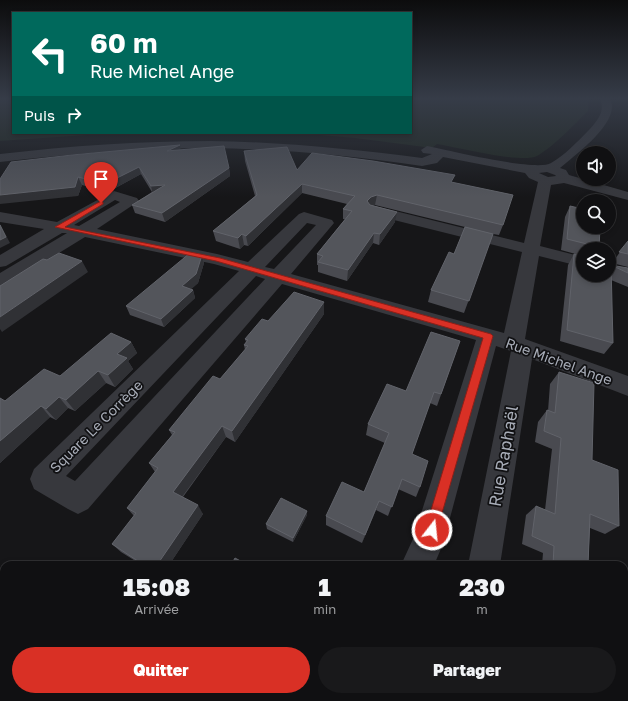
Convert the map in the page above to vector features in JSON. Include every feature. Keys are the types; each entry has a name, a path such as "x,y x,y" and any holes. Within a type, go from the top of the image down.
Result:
{"street":[{"path":"543,173 583,141 591,132"},
{"path":"0,148 96,137 148,134"},
{"path":"0,158 106,147 204,144 312,148 422,162 433,160 440,152"},
{"path":"417,148 543,173 558,181 563,178 628,196"},
{"name":"Rue Raphaël","path":"419,561 508,342 532,249 543,173"},
{"path":"0,262 114,195 132,201 0,281"},
{"path":"375,211 576,260"},
{"name":"Rue Michel Ange","path":"0,217 59,227 217,259 508,342 628,386"},
{"name":"Square Le Corrège","path":"304,217 326,223 278,276 78,499 44,479 304,217"},
{"name":"Rue Raphaël","path":"484,561 508,342"}],"shaded area":[{"path":"0,132 12,132 12,134 102,134 0,141"},
{"path":"412,132 566,132 543,152 537,156 529,158 504,157 437,144 432,148 355,138 307,134 412,134"}],"building":[{"path":"180,145 167,151 224,146 229,168 162,213 132,205 165,185 151,186 139,167 105,184 78,177 75,187 0,195 0,179 11,162"},
{"path":"287,147 297,170 312,153 373,161 455,175 451,182 513,195 503,225 377,195 371,197 367,201 370,205 397,212 380,234 374,233 348,270 318,262 323,256 317,254 352,211 343,209 355,196 302,184 246,236 242,234 238,238 213,231 257,195 244,151"},
{"path":"570,206 576,207 576,234 600,234 599,242 579,242 567,239"},
{"path":"0,225 6,237 0,240"},
{"path":"465,227 493,234 469,301 431,290 449,252 454,254"},
{"path":"628,241 628,254 619,252"},
{"path":"59,253 82,261 0,317 0,286 43,259 47,260"},
{"path":"190,253 202,255 196,274 182,286 193,290 161,319 126,306"},
{"path":"574,254 576,254 576,282 611,282 613,343 567,330"},
{"path":"616,266 628,268 628,273 616,267"},
{"path":"294,292 324,302 232,431 222,426 173,492 198,505 160,561 138,561 112,544 136,513 127,508 158,468 149,463 175,432 169,430 213,376 220,379 248,346 244,345 248,340 245,339 262,319 268,321"},
{"path":"431,332 460,341 441,394 434,392 412,454 428,461 420,487 402,479 392,507 379,501 365,535 326,516 342,482 364,492 389,433 368,424 387,384 406,391"},
{"path":"111,333 131,342 117,354 127,358 108,375 98,371 66,400 59,397 46,409 41,406 0,441 0,398 5,401 44,369 60,376"},
{"path":"559,372 594,383 592,460 618,470 619,526 590,514 588,561 553,561 554,546 532,536 536,506 555,514 561,438 544,431 547,410 555,413"},
{"path":"281,498 307,511 293,538 266,524"},
{"path":"235,558 241,561 233,561"}],"route":[{"path":"101,203 59,227 217,259 488,336 432,530"}]}
